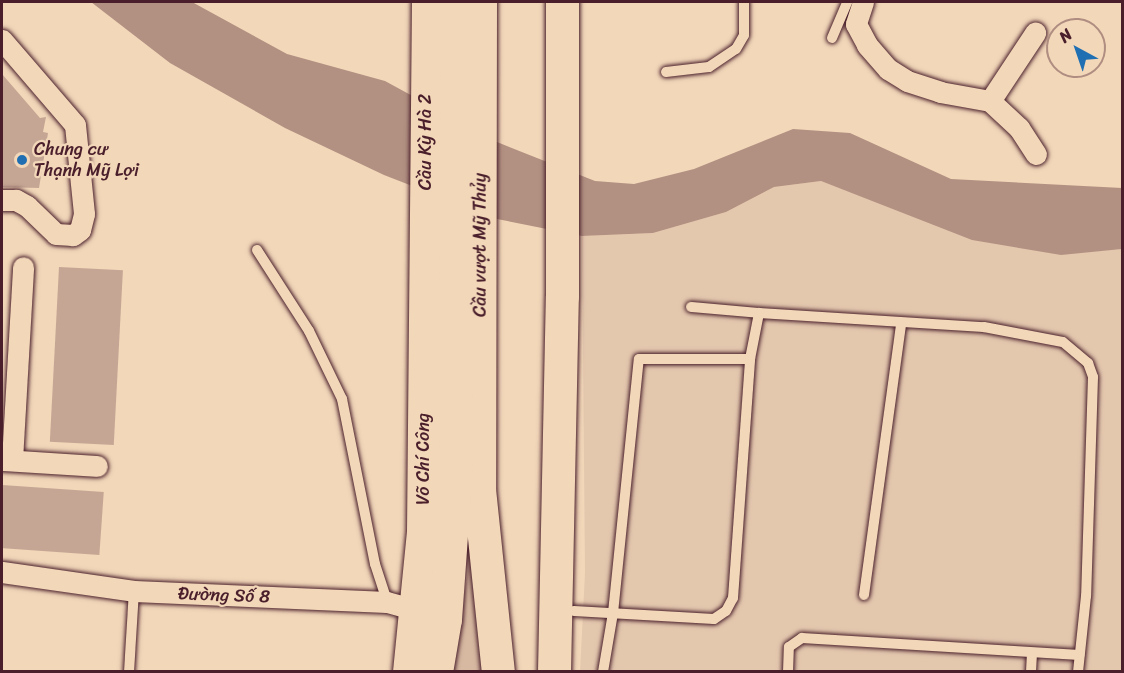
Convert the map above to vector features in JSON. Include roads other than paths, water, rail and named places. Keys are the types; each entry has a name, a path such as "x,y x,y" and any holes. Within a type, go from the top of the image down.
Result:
{"main road":[{"name":"Cầu Kỳ Hà 2","path":"425,246 428,2"},
{"name":"Cầu vượt Mỹ Thủy","path":"457,2 467,485"},
{"name":"Cầu vượt Mỹ Thủy","path":"467,485 480,2"},
{"path":"554,672 559,554 562,2"},
{"name":"Võ Chí Công","path":"409,672 400,605 423,532 425,246"},
{"name":"Võ Chí Công","path":"436,672 467,485"},
{"path":"467,485 498,672"},
{"path":"559,554 575,588 571,672"}],"street":[{"path":"863,2 856,24 867,45 888,69 907,81 940,92 990,101 1019,128 1036,153"},
{"path":"990,101 1035,33"},
{"path":"2,40 75,125 84,214 80,230 73,235 56,234 27,206 16,200 2,200"},
{"path":"23,267 7,460 97,466"},
{"name":"Đường Số 8","path":"2,572 134,591 400,605 445,619"}],"lane":[{"path":"666,72 709,67 736,50 744,35 744,2"},
{"path":"832,38 847,2"},
{"path":"257,250 309,331 342,399 375,564 400,605"},
{"path":"691,307 901,325 984,327 1048,337 1063,342 1088,363 1093,377 1086,596 1078,672"},
{"path":"574,611 714,619 726,611 733,598 750,359 759,314"},
{"path":"864,595 901,325"},
{"path":"603,672 613,613 639,359 750,359"},
{"path":"129,672 134,591"},
{"path":"788,672 789,647 802,638 1079,655"},
{"path":"1031,672 1032,653"}],"place":[{"name":"Chung cư Thạnh Mỹ Lợi","path":"22,160"}]}
